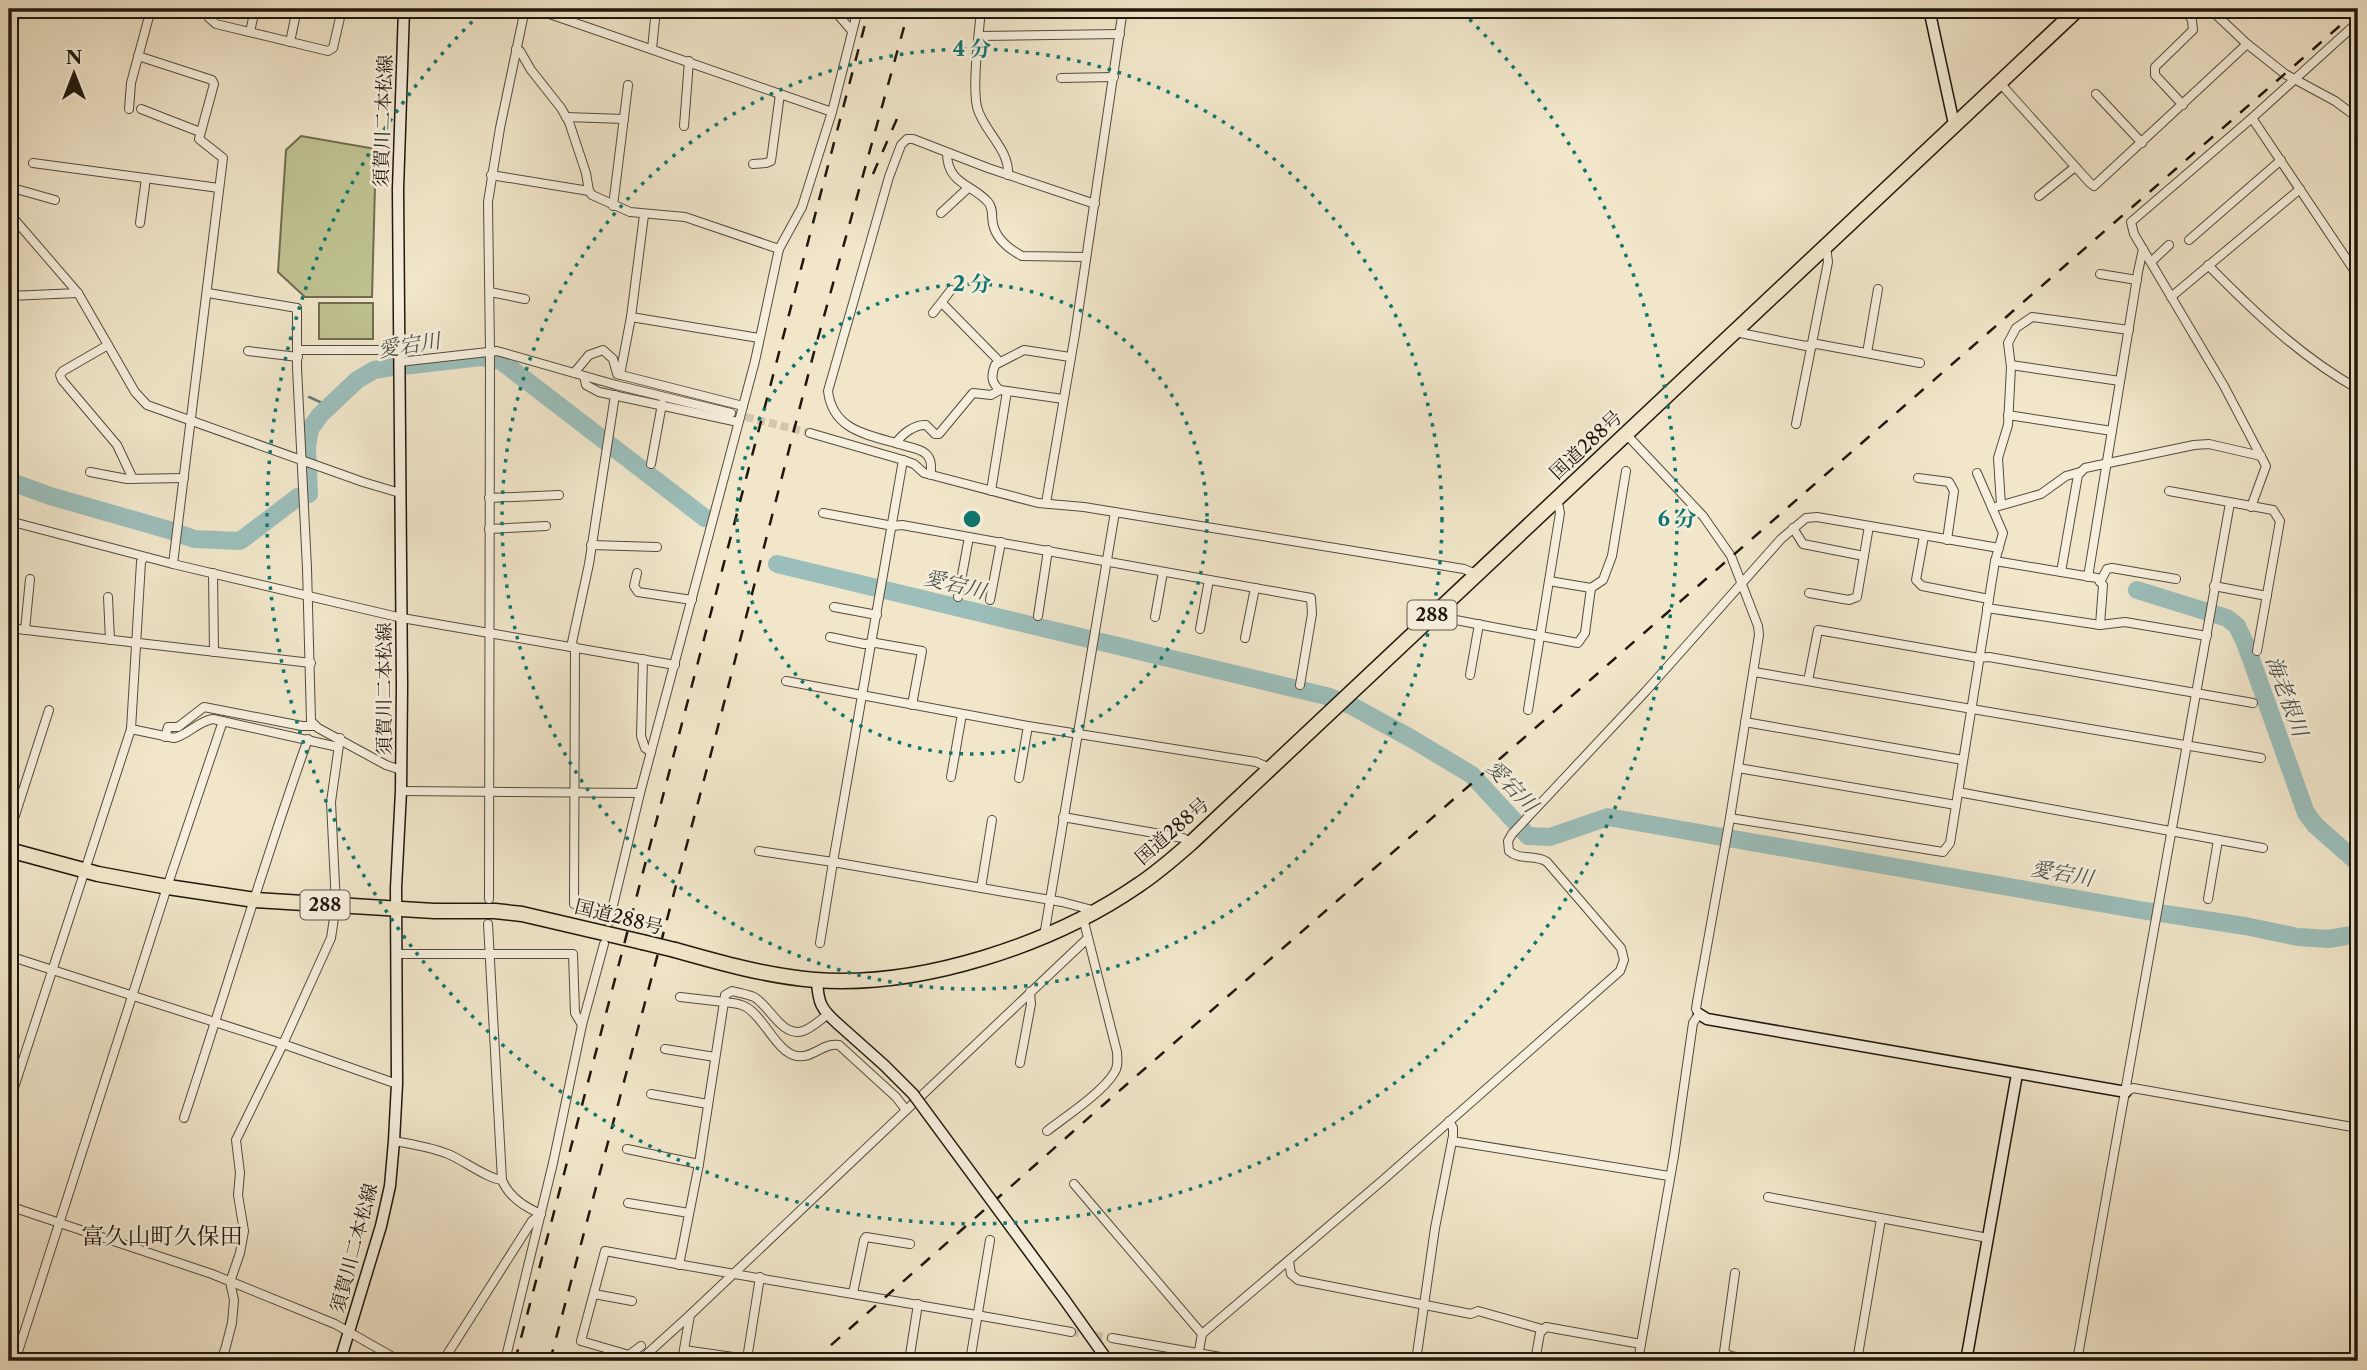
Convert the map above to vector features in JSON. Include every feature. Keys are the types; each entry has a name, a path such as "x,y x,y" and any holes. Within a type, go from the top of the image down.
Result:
{"highway":[{"name":"国道288号","path":"9,850 85,870 168,887 256,900 522,914 760,972 817,980 899,976 937,969 979,960 1044,936 1097,911 1146,880 1191,843 2078,9"}],"main road":[{"name":"須賀川二本松線","path":"340,1361 381,1226 390,1186 397,1084 397,908 401,792 398,175 404,9"},
{"path":"1929,9 1954,124"},
{"path":"817,980 820,1005 827,1015 913,1094 1108,1361"},
{"path":"1699,1014 1707,1019 2126,1092"},
{"path":"1966,1361 2017,1074"}],"street":[{"path":"9,87 11,22 15,9"},
{"path":"129,108 131,83 150,9"},
{"path":"211,9 211,21 331,51 342,9"},
{"path":"250,32 255,9"},
{"path":"290,42 297,9"},
{"path":"489,899 488,202 491,174 525,9"},
{"path":"535,9 832,112"},
{"path":"652,48 656,9"},
{"path":"693,9 766,13 771,9"},
{"path":"833,9 852,31"},
{"path":"609,922 640,793 743,406 779,249 802,207 832,112 858,9"},
{"path":"981,9 976,104 987,131 1007,161 1008,174"},
{"path":"1046,503 1095,204 1123,9"},
{"path":"2183,105 2155,75 2155,67 2193,30 2192,20 2185,9"},
{"path":"2210,9 2247,44 2294,79 2344,107 2358,118"},
{"path":"2222,22 2224,9"},
{"path":"2251,507 2266,466 2224,386 2143,250 2132,229 2133,219 2252,118 2358,22"},
{"path":"979,36 1120,34"},
{"path":"1998,82 2090,183 2097,185 2247,44"},
{"path":"516,49 557,101 566,117 586,173 589,191"},
{"path":"138,56 212,80 214,84 199,139 223,158 173,564"},
{"path":"684,126 688,61"},
{"path":"1061,78 1114,77"},
{"path":"613,206 628,85"},
{"path":"753,164 771,161 780,94"},
{"path":"2096,94 2142,143"},
{"path":"141,109 200,132"},
{"path":"566,117 624,119"},
{"path":"2252,118 2358,276"},
{"path":"931,475 928,455 855,430 838,419 829,399 830,383 851,307 901,145 907,139 913,139 1095,204"},
{"path":"947,153 949,167 967,189 990,205 997,235 1019,254 1086,257"},
{"path":"2189,240 2281,160"},
{"path":"33,163 219,188"},
{"path":"2039,196 2075,167"},
{"path":"491,174 589,191 613,206 644,215 685,217 779,249"},
{"path":"140,223 146,178"},
{"path":"9,187 55,200"},
{"path":"941,213 967,189"},
{"path":"2171,297 2300,189"},
{"path":"9,213 78,293 135,392 147,405 400,493"},
{"path":"574,904 573,647 618,374 631,317 644,215"},
{"path":"2151,261 2169,245"},
{"path":"1796,424 1828,262 1826,246"},
{"path":"2088,577 2143,250"},
{"path":"2208,265 2239,298 2302,352 2358,389"},
{"path":"2100,274 2137,280"},
{"path":"1867,353 1878,289"},
{"path":"933,313 951,290"},
{"path":"489,292 525,299"},
{"path":"9,296 78,293"},
{"path":"208,293 296,307 311,721 339,743 401,770"},
{"path":"942,303 1000,362"},
{"path":"631,317 759,338"},
{"path":"1996,506 1998,458 2006,433 2008,415 2011,366 2008,343 2016,328 2032,317 2129,330"},
{"path":"1735,332 1920,363"},
{"path":"108,345 60,375 117,445 133,479"},
{"path":"248,351 298,354 399,350"},
{"path":"574,373 589,355 603,350 611,356 618,374"},
{"path":"1004,391 992,381 995,365 1000,362 1024,350 1070,357"},
{"path":"399,362 490,351 584,376 616,390 662,404 738,422"},
{"path":"2011,366 2120,381"},
{"path":"618,374 743,406"},
{"path":"616,390 731,413"},
{"path":"896,443 920,425 926,425 935,434 939,434 973,393 991,394 1004,391 1063,399"},
{"path":"991,491 1004,391"},
{"path":"651,464 662,404"},
{"path":"2008,415 2112,431"},
{"path":"810,433 903,460 931,475 1038,503 1115,512 1373,553 1464,569 1476,574"},
{"path":"1626,434 1703,516 1731,556 1759,631 1730,818 1697,1002 1696,1010 1699,1014 1693,1023 1638,1361"},
{"path":"1996,506 2041,494 2066,476 2085,468 2179,446 2202,444 2261,456"},
{"path":"820,943 903,460"},
{"path":"1549,581 1591,588 1603,580 1612,556 1626,471"},
{"path":"90,472 116,478 184,478"},
{"path":"2061,572 2080,472"},
{"path":"1730,818 1943,852 1950,843 1995,561 2003,533 1996,506 1977,473"},
{"path":"1918,478 1949,482 1954,491 1947,540"},
{"path":"2169,491 2273,510 2280,522 2257,651"},
{"path":"489,498 559,495"},
{"path":"1528,710 1560,513 1557,498"},
{"path":"2077,1361 2230,503"},
{"path":"1044,936 1115,512"},
{"path":"823,513 1048,550 1311,598 1312,614 1300,685"},
{"path":"1198,1357 1202,1334 1616,976 1623,965 1622,948 1547,862 1541,858 1515,857 1507,848 1510,837 1793,528 1811,517 1998,548"},
{"path":"9,522 401,618 675,665"},
{"path":"489,529 546,526"},
{"path":"1809,593 1849,600 1857,597 1869,526"},
{"path":"1793,528 1802,544 1864,555"},
{"path":"1924,536 1916,580 1922,586 1988,603 2100,625 2125,622 2207,636"},
{"path":"958,597 969,537"},
{"path":"990,600 1001,542"},
{"path":"591,545 657,547"},
{"path":"1038,617 1048,550"},
{"path":"9,1103 131,729 141,562 144,557"},
{"path":"1995,561 2097,579 2103,585 2100,625"},
{"path":"2100,582 2107,569 2112,568 2176,579"},
{"path":"1155,617 1163,572"},
{"path":"212,573 214,652"},
{"path":"637,573 634,586 638,592 692,600"},
{"path":"25,630 30,579"},
{"path":"1200,629 1209,580"},
{"path":"2214,586 2267,596"},
{"path":"1245,638 1255,588"},
{"path":"1435,612 1445,618 1574,643 1581,641 1586,633 1591,588"},
{"path":"108,597 110,640"},
{"path":"834,607 877,615"},
{"path":"1469,675 1479,624"},
{"path":"9,628 310,663"},
{"path":"1808,681 1818,631 1979,658 1989,657 2253,704"},
{"path":"830,638 922,651 912,705"},
{"path":"643,659 641,736 645,748 651,752"},
{"path":"1754,672 2261,758"},
{"path":"786,681 1028,726 1256,762 1270,768"},
{"path":"165,737 168,727 178,727 204,707 302,726 315,726"},
{"path":"9,834 49,710"},
{"path":"951,777 962,714"},
{"path":"131,729 165,737 180,737 211,719 339,743"},
{"path":"9,1359 15,1361 223,721"},
{"path":"1745,722 1963,760"},
{"path":"1019,778 1028,726"},
{"path":"184,1118 236,953 256,900 277,826 309,739"},
{"path":"220,1361 232,1322 234,1300 230,1282 244,1231 238,1195 240,1173 236,1140 331,938 336,905 331,802 339,743"},
{"path":"1738,768 1956,805"},
{"path":"401,792 640,793"},
{"path":"1958,792 2263,848"},
{"path":"1063,817 1184,838 1191,843"},
{"path":"981,888 992,820"},
{"path":"2208,899 2218,840"},
{"path":"759,851 981,888 1097,911"},
{"path":"1047,1131 1103,1085 1114,1074 1118,1064 1083,918"},
{"path":"488,924 502,1180 513,1197 527,1209 541,1214"},
{"path":"649,1353 1088,938"},
{"path":"506,1359 582,1026 604,944"},
{"path":"397,954 573,954 575,1013 582,1026"},
{"path":"9,956 283,1044 397,1084"},
{"path":"679,1265 699,1164 725,995 732,991 754,997 786,1028 796,1032 805,1030 827,1015"},
{"path":"1020,1063 1031,1004 1030,992"},
{"path":"680,997 741,1004 751,1011 782,1048 794,1055 807,1055 833,1044 839,1045 896,1097 906,1110"},
{"path":"665,1049 715,1057"},
{"path":"2126,1092 2133,1088 2358,1129"},
{"path":"652,1094 708,1104"},
{"path":"1416,1361 1435,1228 1452,1141 1453,1132 1449,1121"},
{"path":"394,1141 446,1153 494,1180 502,1180"},
{"path":"1452,1141 1669,1176"},
{"path":"627,1149 699,1164"},
{"path":"1073,1184 1202,1334"},
{"path":"1768,1197 1988,1238"},
{"path":"628,1203 690,1213"},
{"path":"9,1206 230,1282 350,1331 401,1361"},
{"path":"443,1361 532,1221 541,1214"},
{"path":"1857,1361 1881,1219"},
{"path":"853,1293 866,1237 910,1244"},
{"path":"970,1361 990,1240"},
{"path":"641,1346 629,1355 581,1341 605,1251 1070,1332"},
{"path":"1289,1261 1292,1274 1298,1280 1471,1314 1478,1311 1542,1329 1552,1327 1641,1344"},
{"path":"1735,1273 1724,1352 1730,1356 1760,1361"},
{"path":"684,1350 747,1360 760,1277"},
{"path":"594,1294 632,1301"},
{"path":"909,1361 918,1304"},
{"path":"682,1361 690,1315"},
{"path":"1535,1361 1542,1329"},
{"path":"1112,1339 1198,1357 1243,1361"}],"green space":[{"path":"301,136 376,149 372,297 305,297 278,272 286,150"},
{"path":"319,303 373,303 373,339 319,339"}],"waterway":[{"name":"愛宕川","path":"9,481 194,539 240,541 298,497 309,494 307,446 310,429 320,415 357,380 374,370 481,357 501,361 705,518"},
{"path":"309,397 329,406"},
{"name":"愛宕川","path":"777,564 1330,697 1352,706 1472,775 1528,836 1550,837 1608,817 2298,937 2328,939 2358,934"},
{"name":"海老根川","path":"2137,590 2227,618 2237,626 2306,813 2315,825 2358,863"}],"tunnel":[{"path":"734,414 810,433"},
{"path":"1071,1332 1112,1338"},
{"path":"508,1359 517,1361"}],"railway":[{"path":"515,1361 869,9"},
{"path":"550,1361 813,356 909,9"},
{"path":"813,1361 2358,10"},
{"path":"873,174 899,114"}],"district":[{"name":"富久山町久保田","path":"162,1236"}]}
